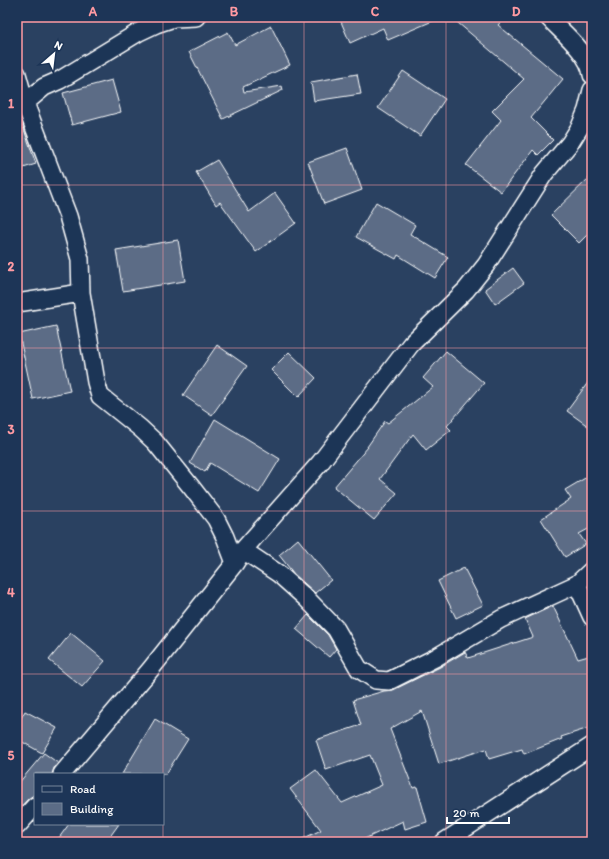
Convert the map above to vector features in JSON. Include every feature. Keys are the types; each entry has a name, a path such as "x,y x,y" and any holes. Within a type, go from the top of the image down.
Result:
{"street":[{"path":"25,103 44,87 60,80 139,32 174,18 196,17"},
{"path":"548,17 583,54 591,69 592,75"},
{"path":"17,74 25,103 68,216 80,259 81,294 96,382 100,396 155,442 216,519 225,537 239,556 279,574 336,630 359,670 376,680 389,681 435,658 501,619 577,584 592,570"},
{"path":"63,773 150,670 239,556 320,463 410,344 466,290 483,269 544,174 570,143 580,127 587,110 592,90"},
{"path":"17,304 81,294"},
{"path":"577,584 592,617"},
{"path":"444,842 592,746"},
{"path":"17,826 34,807"}],"building":[{"path":"339,17 442,17 388,40 383,28 350,43"},
{"path":"451,17 505,17 498,25 563,79 531,118 553,140 538,155 533,150 501,192 466,165 501,120 492,111 524,79"},
{"path":"271,26 290,65 243,87 244,92 282,86 283,90 223,119 189,52 228,32 235,45"},
{"path":"403,71 445,99 420,136 378,108"},
{"path":"357,74 361,94 314,101 311,82"},
{"path":"112,80 121,112 72,125 63,93"},
{"path":"17,115 19,115 36,164 17,170"},
{"path":"347,148 362,190 324,204 308,162"},
{"path":"217,160 249,212 275,193 296,223 256,252 220,202 216,205 196,172"},
{"path":"592,175 592,230 579,243 551,215"},
{"path":"376,202 415,225 410,234 448,257 435,278 398,255 396,259 356,237"},
{"path":"178,240 185,281 123,291 116,250"},
{"path":"513,268 524,283 495,304 485,289"},
{"path":"56,326 70,391 33,399 19,334"},
{"path":"217,345 247,366 212,415 183,395"},
{"path":"446,351 484,383 447,426 451,430 426,450 413,434 380,479 397,493 374,520 334,487 368,447 385,421 388,423 433,387 423,378"},
{"path":"289,352 316,378 298,397 271,370"},
{"path":"592,377 592,429 567,411"},
{"path":"215,419 280,459 259,493 210,463 205,472 190,463"},
{"path":"592,474 592,527 579,534 586,544 565,557 541,519 571,499 565,490"},
{"path":"298,539 331,580 315,593 294,574 279,555"},
{"path":"464,568 483,605 456,618 438,581"},
{"path":"553,606 578,659 592,655 592,727 561,737 562,739 524,754 522,749 489,759 486,749 439,764 422,711 390,729 413,788 417,787 427,822 405,829 403,821 358,842 296,842 321,830 290,789 316,770 342,803 382,785 370,755 326,770 316,740 361,725 353,700 384,691 393,690 440,667 465,652 468,658 533,637 525,619"},
{"path":"308,615 328,635 336,649 329,657 296,629"},
{"path":"71,633 105,661 82,687 49,660"},
{"path":"25,711 57,728 42,753 17,739 17,725"},
{"path":"155,719 188,739 166,774 123,773"},
{"path":"44,753 58,763 52,773 34,773 34,795 17,811 17,785"},
{"path":"68,825 118,825 106,842 56,842"}]}
